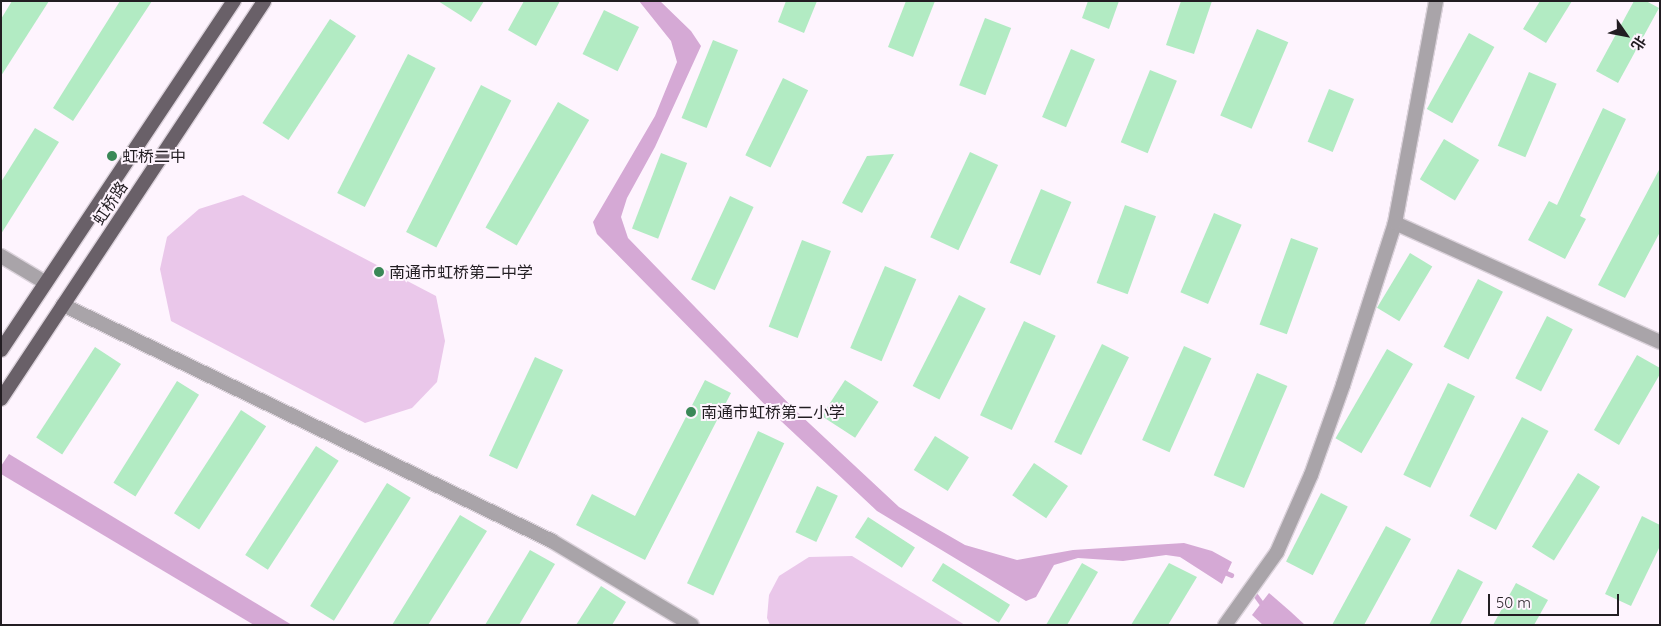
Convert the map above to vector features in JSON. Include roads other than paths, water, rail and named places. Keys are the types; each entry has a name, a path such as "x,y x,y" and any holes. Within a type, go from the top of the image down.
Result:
{"main road":[{"name":"虹桥路","path":"1,350 234,1"},
{"name":"虹桥路","path":"1,399 264,1"}],"street":[{"path":"1224,625 1277,552 1311,475 1395,223 1436,1"},
{"path":"1395,223 1660,342"},
{"path":"1,256 46,283"},
{"path":"63,305 552,541 692,625"}],"waterway":[{"path":"1222,571 1231,575"},
{"path":"1256,596 1264,607"}],"place":[{"name":"虹桥二中","path":"112,156"},
{"name":"南通市虹桥第二中学","path":"379,272"},
{"name":"南通市虹桥第二小学","path":"691,412"}]}
